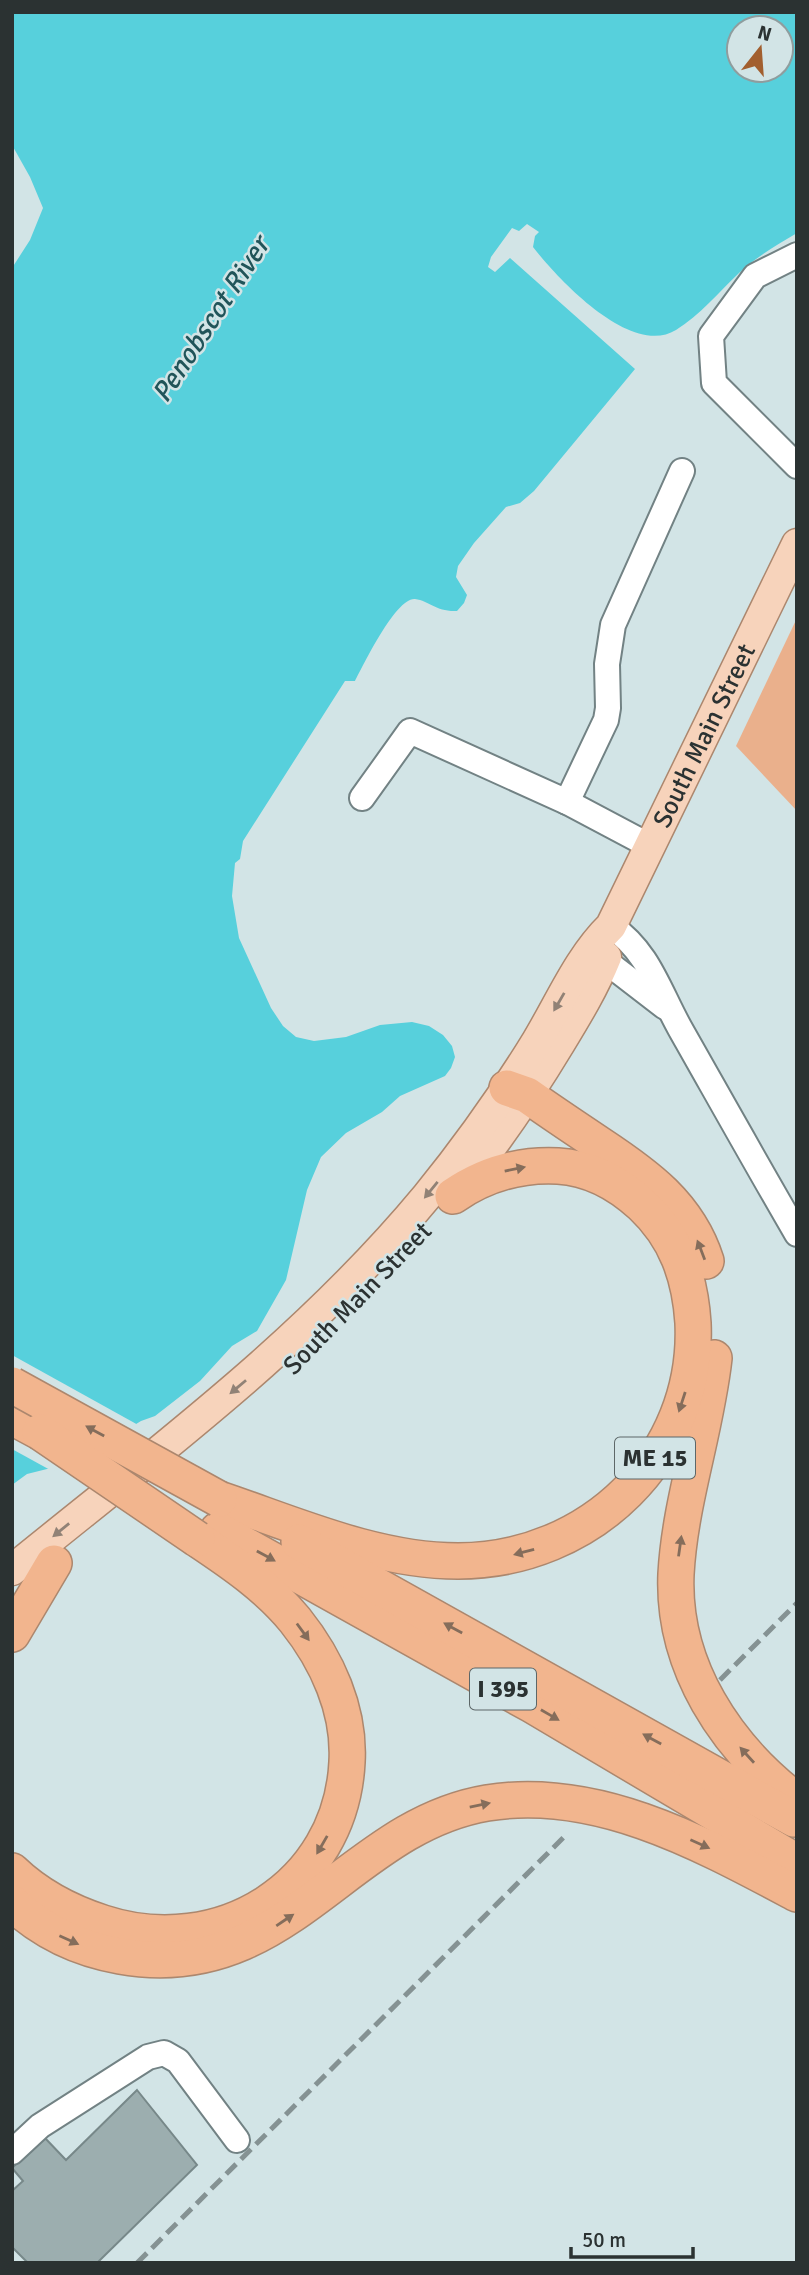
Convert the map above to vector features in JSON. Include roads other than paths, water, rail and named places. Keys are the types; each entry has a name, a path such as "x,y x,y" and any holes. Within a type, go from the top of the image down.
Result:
{"highway":[{"path":"512,1099 616,1184"},
{"path":"512,1099 655,1184 684,1215 704,1254 713,1296 713,1359 678,1557 680,1625 693,1671 715,1714 746,1755 772,1782 797,1801"},
{"name":"ME 15","path":"26,1425 207,1521 420,1559 459,1561 512,1555 552,1544 610,1509 643,1475 667,1437 687,1385 693,1341 691,1298 679,1256 654,1217 616,1184 577,1169 536,1166 486,1177 453,1196"},
{"name":"I 395","path":"12,1385 207,1521 532,1705 797,1861"},
{"name":"ME 15","path":"12,1871 49,1900 93,1920 127,1930 175,1933 222,1925 247,1915 282,1893 311,1863 325,1841 341,1802 348,1760 340,1702 317,1652 295,1621 271,1594 243,1570 207,1521"},
{"name":"I 395","path":"207,1521 797,1821"},
{"path":"12,1634 54,1563"},
{"path":"12,1903 60,1937 110,1954 162,1959 214,1953 246,1942 274,1928 383,1849 420,1827 468,1808 519,1799 589,1807 641,1821 713,1851 797,1894"},
{"path":"12,1842 25,1863 48,1889 93,1920"}],"main road":[{"name":"South Main Street","path":"12,1570 242,1383 320,1313 382,1248 512,1099 583,1004 598,955 610,944 611,926 797,544"},
{"name":"South Main Street","path":"12,1597 295,1364 385,1274 453,1196 512,1099"}],"street":[{"path":"797,255 755,276 711,336 714,383 797,466"},
{"path":"567,802 601,733 608,708 607,664 613,625 682,471"},
{"path":"362,798 410,731 567,802 650,846"},
{"path":"611,926 630,941 652,970 670,1012 797,1234"},
{"path":"598,955 670,1012"},
{"path":"15,2143 148,2057 164,2053 178,2061 237,2140"}],"water":[{"name":"Penobscot River","path":"12,12 797,12 797,233 746,267 685,324 658,336 638,333 597,311 559,277 533,247 535,236 539,232 527,224 519,231 512,228 491,257 488,267 495,272 510,258 635,369 534,491 520,503 506,507 474,543 458,566 456,577 467,595 457,611 444,610 415,599 407,601 390,620 355,681 345,681 243,841 240,859 235,863 232,896 239,938 271,1008 283,1026 296,1037 314,1041 346,1037 380,1025 412,1022 429,1026 443,1035 452,1046 455,1057 451,1068 445,1076 400,1096 382,1112 346,1133 321,1157 307,1190 286,1280 257,1331 232,1346 200,1381 155,1416 141,1421 92,1451 51,1468 27,1474 12,1485 12,268 30,240 43,208 12,145"}],"railway":[{"path":"720,1680 797,1603"},
{"path":"137,2263 568,1833"}]}
